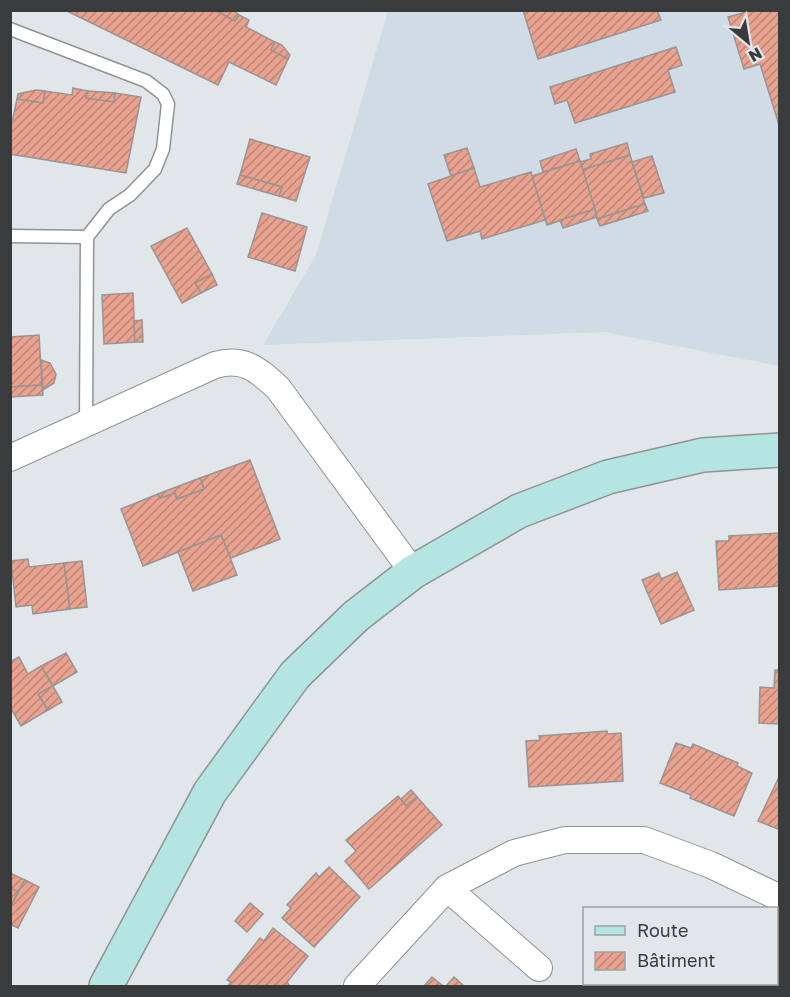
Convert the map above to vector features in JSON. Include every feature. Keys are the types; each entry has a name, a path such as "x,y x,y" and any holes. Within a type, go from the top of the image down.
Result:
{"street":[{"path":"10,458 215,365 230,361 244,363 264,375 278,388 413,572"},
{"path":"106,987 210,792 295,675 356,616 413,572 519,511 608,477 703,455 780,450"},
{"path":"357,987 447,888 514,853 565,840 644,840 711,865 780,898"},
{"path":"447,888 540,968"}],"lane":[{"path":"10,28 146,81 163,94 168,105 163,150 155,169 130,195 109,209 87,237 86,424"},
{"path":"10,236 87,237"}],"shaded area":[{"path":"388,11 779,11 779,366 604,332 263,345 316,255"}],"building":[{"path":"65,10 215,10 235,21 239,15 249,20 246,27 275,42 271,50 288,59 276,85 229,62 218,85"},
{"path":"215,10 233,10 239,15 235,21"},
{"path":"523,10 657,10 661,20 538,59"},
{"path":"743,10 780,10 780,128 760,64 744,69 728,17 743,13"},
{"path":"275,42 282,45 290,55 288,59 271,50"},
{"path":"676,47 682,65 668,70 675,92 575,123 567,100 555,104 550,87"},
{"path":"73,88 88,91 86,98 114,102 115,93 141,97 126,173 10,154 10,131 17,99 43,103 45,91 72,95"},
{"path":"36,90 45,91 43,103 17,99 18,94"},
{"path":"88,91 115,93 114,102 86,98"},
{"path":"250,139 310,157 296,201 279,196 282,187 240,175"},
{"path":"627,143 630,155 582,170 580,162 591,159 590,154"},
{"path":"467,148 474,168 451,176 444,155"},
{"path":"576,149 580,161 543,172 540,161"},
{"path":"630,155 645,204 597,219 582,170"},
{"path":"652,156 664,193 644,198 632,162"},
{"path":"580,161 595,209 547,225 532,176"},
{"path":"474,168 480,187 531,172 545,220 482,239 480,231 447,241 428,184"},
{"path":"240,175 282,187 279,196 237,184"},
{"path":"645,204 648,211 600,226 597,219"},
{"path":"595,209 597,217 563,228 560,220"},
{"path":"262,213 307,227 295,271 248,257"},
{"path":"187,228 212,274 195,283 201,293 182,303 151,246"},
{"path":"212,274 217,285 201,293 195,283"},
{"path":"133,293 135,342 104,344 102,295"},
{"path":"142,320 143,342 135,342 134,321"},
{"path":"39,335 42,385 10,387 10,337"},
{"path":"41,360 50,363 56,374 54,383 43,390"},
{"path":"42,385 43,395 10,397 10,387"},
{"path":"250,460 280,539 231,558 221,535 143,566 121,509 158,494 160,498 175,493 177,499 204,489 200,478"},
{"path":"200,478 204,489 177,499 175,493 160,498 158,494"},
{"path":"780,533 780,586 719,590 716,541 729,541 729,536"},
{"path":"221,535 237,575 193,591 178,552"},
{"path":"28,559 29,567 64,563 70,609 33,614 32,605 16,607 11,561"},
{"path":"82,561 87,607 70,609 64,563"},
{"path":"677,572 694,610 661,624 642,580 659,573 661,579"},
{"path":"66,653 77,672 53,686 41,666"},
{"path":"19,657 28,674 41,666 53,686 38,694 48,710 21,726 10,707 10,662"},
{"path":"775,670 780,670 780,724 759,723 760,687 774,688"},
{"path":"53,686 62,702 48,710 38,694"},
{"path":"607,731 607,734 621,733 623,781 529,787 526,741 540,740 539,736"},
{"path":"676,743 691,748 693,744 738,763 737,766 752,773 734,816 660,783"},
{"path":"780,778 780,830 758,821"},
{"path":"411,790 417,797 406,806 401,799"},
{"path":"398,796 406,806 417,797 442,825 369,889 345,861 356,851 346,840"},
{"path":"329,867 360,897 314,947 282,918 291,908 287,905 316,873 319,877"},
{"path":"10,873 25,880 18,892 10,888"},
{"path":"25,880 39,887 18,928 10,924 10,907"},
{"path":"10,888 18,892 10,907"},
{"path":"250,903 263,914 247,932 235,921"},
{"path":"273,928 308,956 287,982 290,986 228,986 231,982 227,980 260,938 264,941"},
{"path":"778,970 780,971 780,986 715,986 778,985"},
{"path":"432,977 443,986 424,986"},
{"path":"454,977 464,986 446,986"}]}
